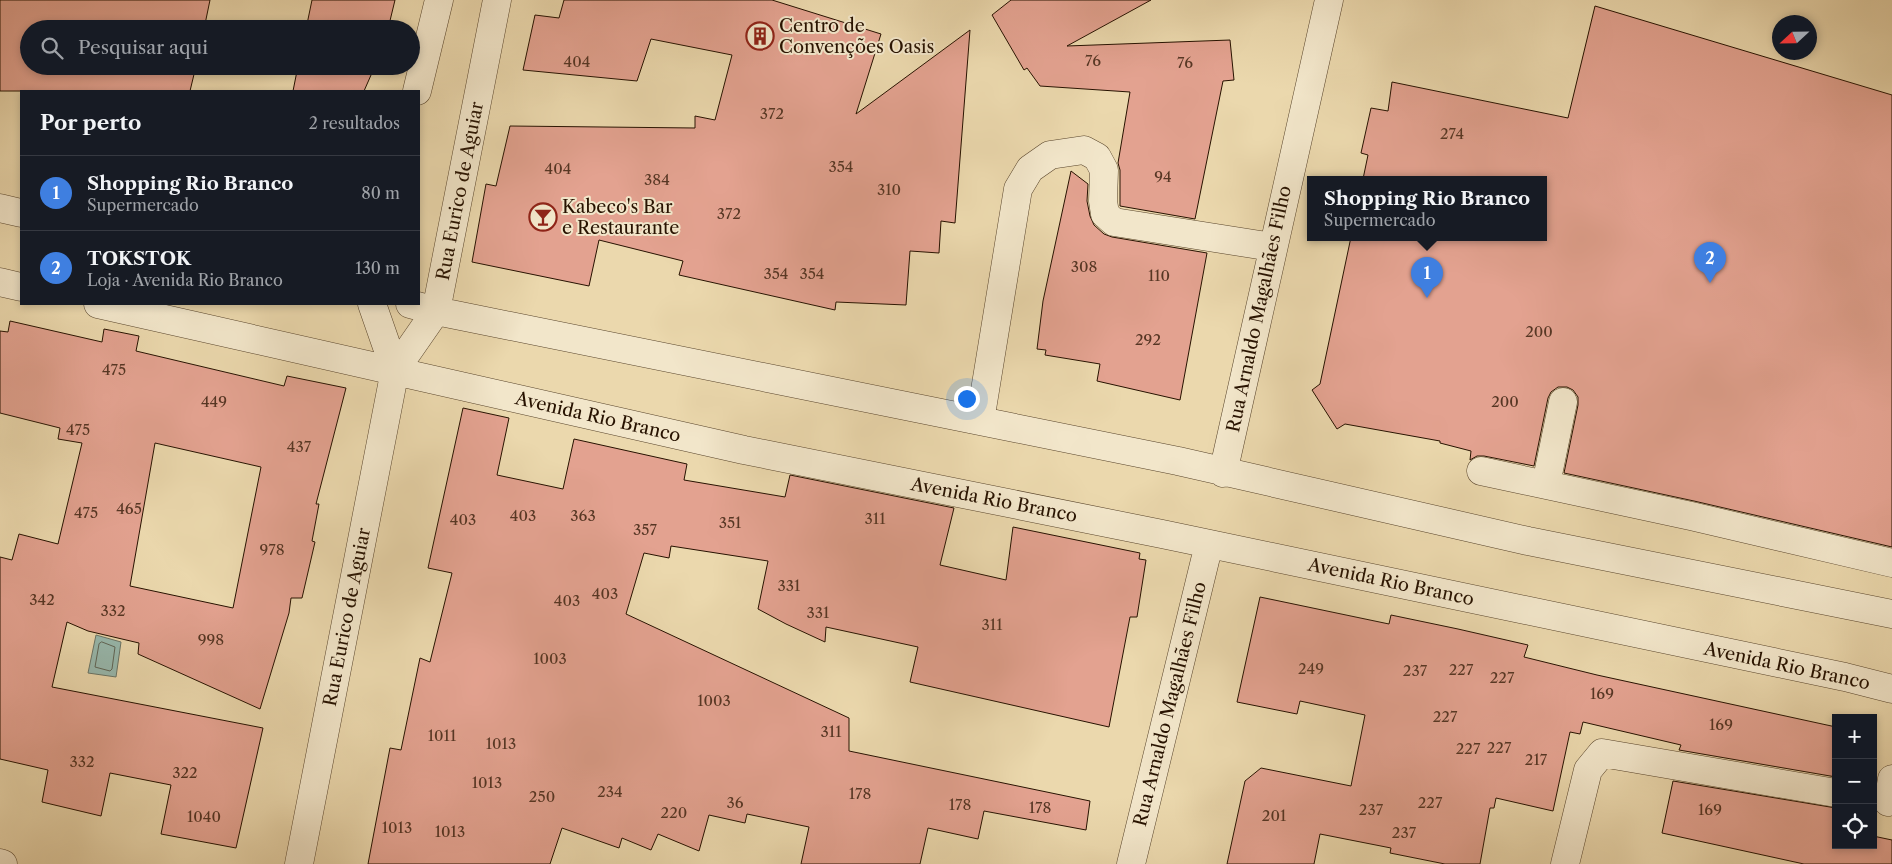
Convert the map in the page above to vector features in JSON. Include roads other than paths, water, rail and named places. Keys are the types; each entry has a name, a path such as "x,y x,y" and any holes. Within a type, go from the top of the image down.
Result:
{"street":[{"path":"417,90 439,0"},
{"name":"Rua Eurico de Aguiar","path":"299,864 395,370 436,311 497,0"},
{"name":"Rua Arnaldo Magalhães Filho","path":"1223,472 1329,0"},
{"path":"980,421 1018,189 1030,169 1050,155 1084,150 1097,157 1104,170 1103,201 1105,214 1114,222 1272,247"},
{"path":"0,208 20,213"},
{"path":"0,282 20,287"},
{"name":"Avenida Rio Branco","path":"102,305 744,450 1209,544 1835,675 1892,689"},
{"path":"372,305 395,370"},
{"path":"414,305 1178,461 1528,541 1892,614"},
{"path":"1546,484 1563,402"},
{"path":"1482,471 1691,516 1892,563"},
{"name":"Rua Arnaldo Magalhães Filho","path":"1130,864 1209,544"},
{"path":"1565,864 1588,770 1602,753 1832,792"}],"water":[{"path":"96,635 121,642 116,677 88,673"}],"place":[{"name":"Centro de Convenções Oasis","path":"760,36"},
{"name":"Kabeco's Bar e Restaurante","path":"543,217"},
{"name":"TOKSTOK","path":"1710,283"},
{"name":"Shopping Rio Branco","path":"1427,298"}]}
